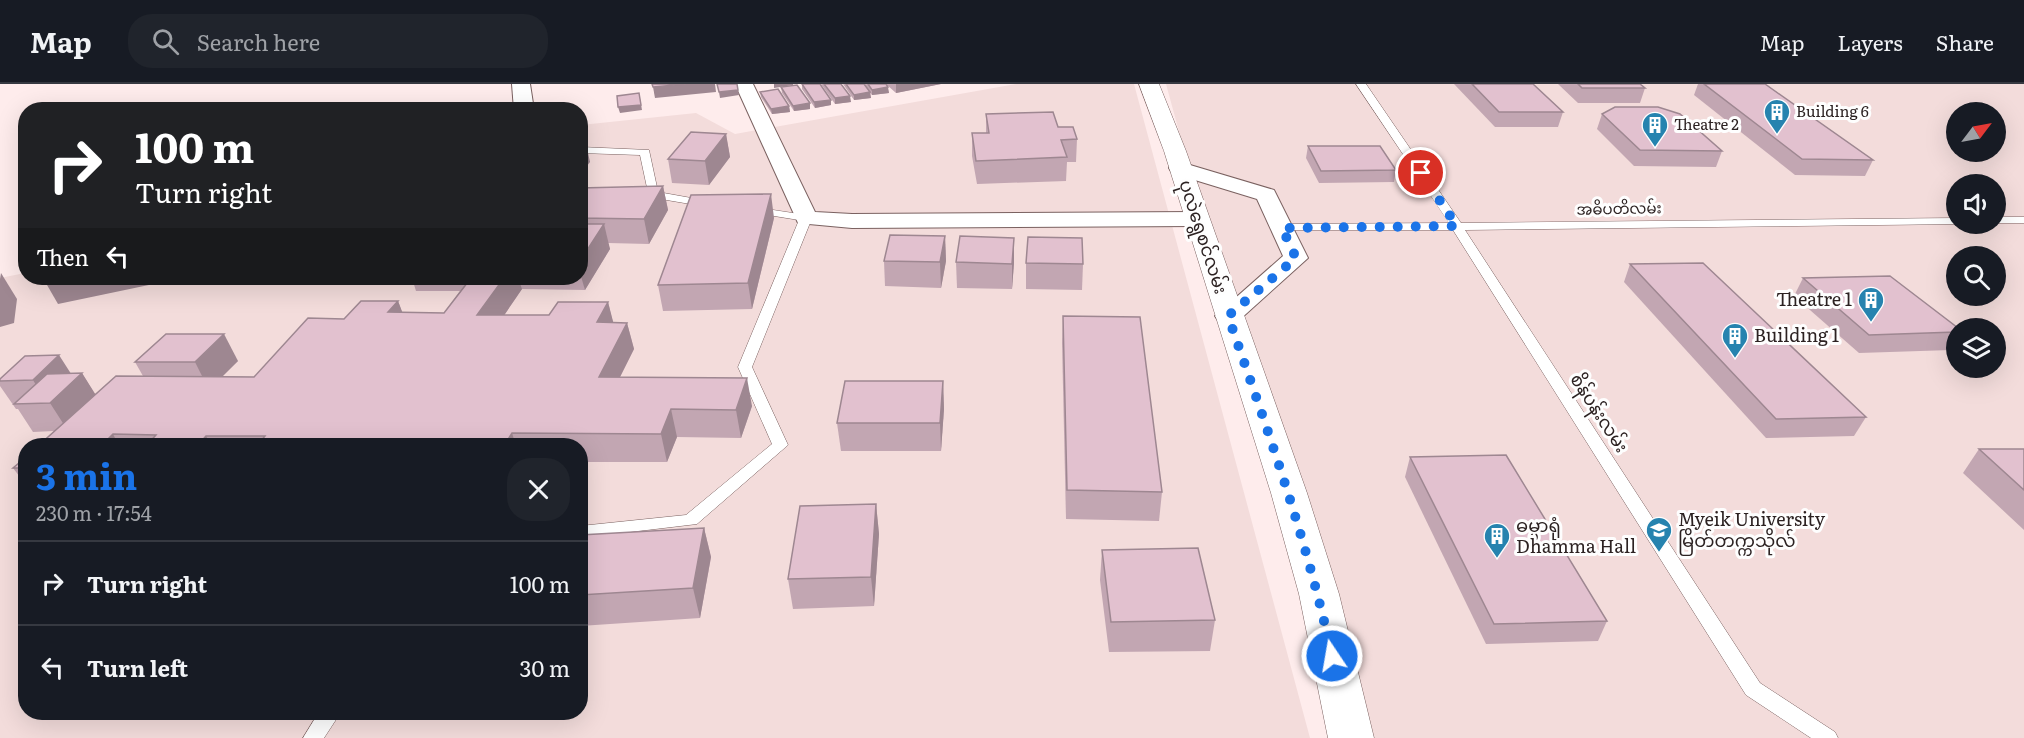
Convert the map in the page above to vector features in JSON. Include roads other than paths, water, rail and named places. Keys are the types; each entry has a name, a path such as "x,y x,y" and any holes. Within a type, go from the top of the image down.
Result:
{"street":[{"path":"521,84 523,102"},
{"path":"744,84 806,218 852,221 1196,219"},
{"name":"ပုလဲရွေစင်လမ်း","path":"1149,84 1180,168 1289,493 1319,594 1351,738"},
{"path":"1180,168 1266,195 1296,258 1228,316"}],"lane":[{"name":"စိန်ပန်းလမ်း","path":"1361,84 1457,226 1753,689 1828,738"},
{"path":"588,150 645,152 653,195 806,218 745,367 780,445 691,520 588,531"},
{"path":"2006,220 2024,220"},
{"name":"အဓိပတိလမ်း","path":"1282,228 1946,221"},
{"path":"313,738 325,720"}],"place":[{"name":"Building 6","path":"1777,135"},
{"name":"Theatre 2","path":"1655,148"},
{"name":"Theatre 1","path":"1871,323"},
{"name":"Building 1","path":"1735,359"},
{"name":"Myeik University မြိတ်တက္ကသိုလ်","path":"1659,553"},
{"name":"ဓမ္မာရုံ Dhamma Hall","path":"1497,559"}]}
